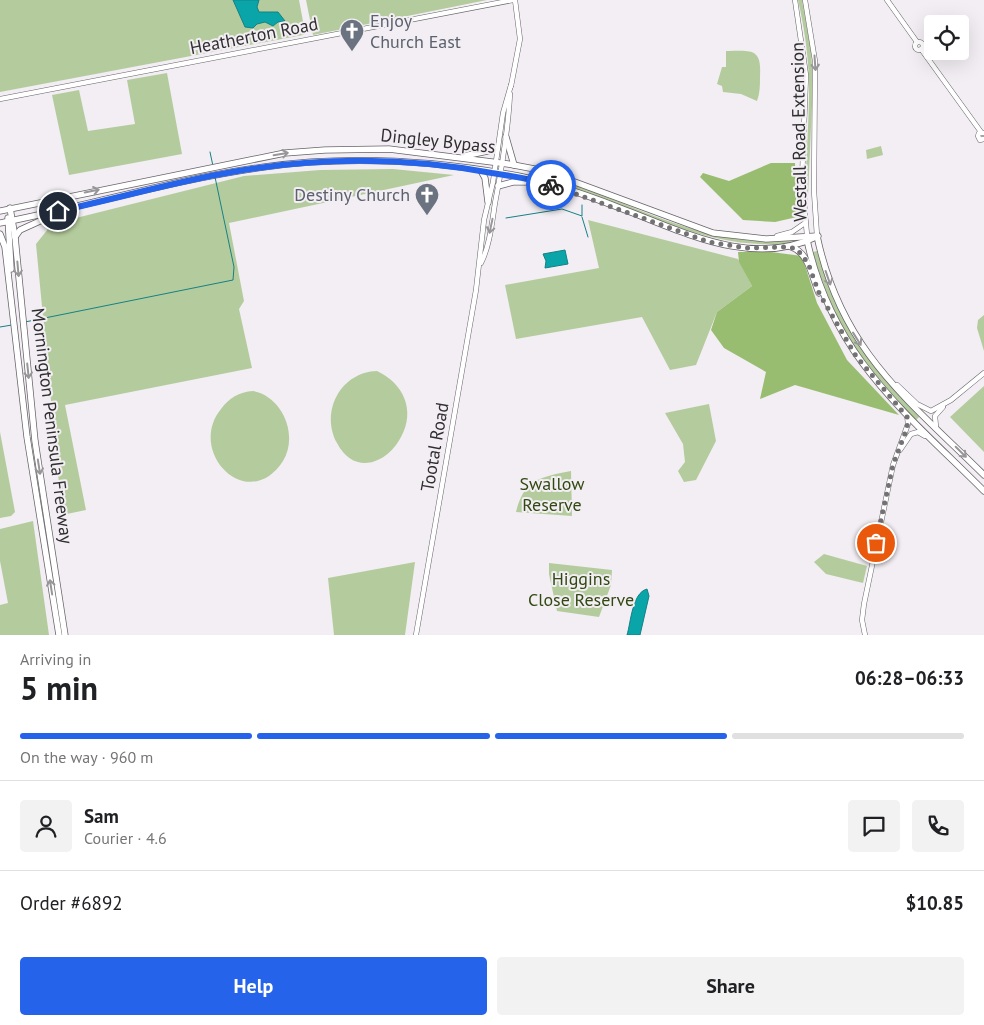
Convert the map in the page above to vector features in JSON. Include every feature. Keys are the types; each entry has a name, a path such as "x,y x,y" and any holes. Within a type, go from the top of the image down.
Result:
{"highway":[{"path":"506,137 514,165"},
{"name":"Dingley Bypass","path":"0,210 285,153 325,150 399,149 459,156 545,170 713,233 766,239 807,238"},
{"path":"459,156 497,149"},
{"name":"Dingley Bypass","path":"0,223 74,208 218,174 279,165 349,160 421,163 497,173 546,183 709,242 754,248 788,247 807,238"},
{"path":"481,171 485,178 488,202"},
{"path":"498,186 520,182 546,183"},
{"path":"15,237 18,232 30,225 74,208"},
{"path":"10,209 10,221"},
{"name":"Mornington Peninsula Freeway","path":"10,221 15,237 35,440 65,635"},
{"name":"Mornington Peninsula Freeway","path":"10,221 11,292"},
{"name":"Mornington Peninsula Freeway","path":"0,234 4,244 11,292 27,437 59,635"},
{"path":"807,238 818,236"},
{"name":"Westall Road Extension","path":"818,236 826,272 838,304 857,339 881,371 984,475"},
{"name":"Westall Road Extension","path":"807,238 817,278 829,307 856,356 881,388 984,491"},
{"path":"788,247 796,248 803,256 819,293 829,307"}],"main road":[{"name":"Tootal Road","path":"499,163 497,149 520,34 514,0"},
{"name":"Heatherton Road","path":"0,99 514,0"},
{"name":"Westall Road Extension","path":"795,0 806,75 802,180 807,238"},
{"name":"Westall Road Extension","path":"806,0 815,61 814,191 818,236"},
{"path":"887,0 917,42 922,43 921,49 982,132 978,138 984,139"},
{"name":"Tootal Road","path":"416,635 480,264 488,202 506,137 511,85"},
{"name":"Tootal Road","path":"480,264 485,255 498,186 497,173"},
{"path":"766,239 790,233 805,223"},
{"path":"881,371 915,402 929,411 944,406"},
{"path":"936,427 935,416 944,406 984,373"},
{"path":"866,635 862,620 864,604 896,458 908,424 907,414"},
{"path":"896,458 909,436 916,432 924,436 951,458"}],"green space":[{"path":"0,0 299,0 305,32 303,35 0,92"},
{"path":"306,0 487,0 313,35"},
{"path":"798,0 802,0 811,51 813,81 807,219 806,184 809,80 808,60"},
{"path":"726,51 748,51 757,56 760,67 760,89 757,101 741,94 723,92 722,86 717,84 722,67 726,67"},
{"path":"167,73 182,154 69,175 52,95 79,90 88,131 135,124 127,80"},
{"path":"881,146 883,155 867,159 866,150"},
{"path":"771,163 795,163 797,217 775,222 743,220 700,177 703,173 729,181"},
{"path":"393,169 454,175 229,223 244,301 239,309 252,368 65,405 86,510 62,515 36,244 52,224 244,176 320,170"},
{"path":"567,182 652,215 709,234 738,239 768,241 798,239 799,242 742,243 715,238 661,222 582,192 566,184"},
{"path":"588,220 738,259 752,286 717,312 696,365 670,370 642,317 516,339 505,285 599,268"},
{"path":"817,251 845,321 870,359 921,415 916,420 881,382 852,343 840,322 821,277 813,252"},
{"path":"738,252 771,252 802,256 817,303 847,360 899,415 795,385 760,399 766,372 724,348 711,330 717,312 752,286 739,262"},
{"path":"984,315 984,351 977,328 978,320"},
{"path":"377,371 386,376 400,390 407,407 407,417 401,437 387,454 379,459 361,463 352,460 337,443 332,431 331,418 333,406 337,395 353,378 364,373"},
{"path":"984,386 984,452 950,417"},
{"path":"253,391 263,394 279,408 285,418 289,440 283,461 269,476 254,482 239,480 226,471 216,459 211,443 212,426 224,405 239,394"},
{"path":"709,404 716,441 696,480 684,482 678,471 685,462 683,444 665,413"},
{"path":"0,432 15,512 11,516 0,518"},
{"name":"Swallow Reserve","path":"571,471 572,516 516,512 519,501 529,486 535,481"},
{"path":"33,521 49,635 0,635 0,605 8,603 0,561 0,529"},
{"path":"824,554 867,566 863,583 826,574 814,562"},
{"path":"415,562 405,635 334,635 328,578"},
{"name":"Higgins Close Reserve","path":"549,563 612,570 611,585 599,617 557,611 549,574"}],"water":[{"path":"233,0 259,0 257,7 259,12 278,12 285,21 278,22 273,26 265,22 257,24 253,28 245,27"},
{"path":"565,250 568,264 545,268 546,261 543,254"},
{"path":"647,589 649,596 640,635 627,635 635,602 638,596"}],"waterway":[{"path":"210,152 213,166"},
{"path":"25,322 233,280 234,267 215,177"},
{"path":"506,218 562,209 582,216 582,205"},
{"path":"582,217 588,237"},
{"path":"0,327 12,325"}],"way so far":[{"path":"551,185 620,208 709,242 754,248 792,247 800,252 808,263 819,293 829,307 856,356 871,376 907,414 909,421 893,465 876,543"}],"place":[{"name":"Enjoy Church East","path":"352,52"},
{"name":"Destiny Church","path":"427,216"}],"route":[{"path":"58,211 218,174 310,162 349,160 430,164 506,173 551,185"}]}
